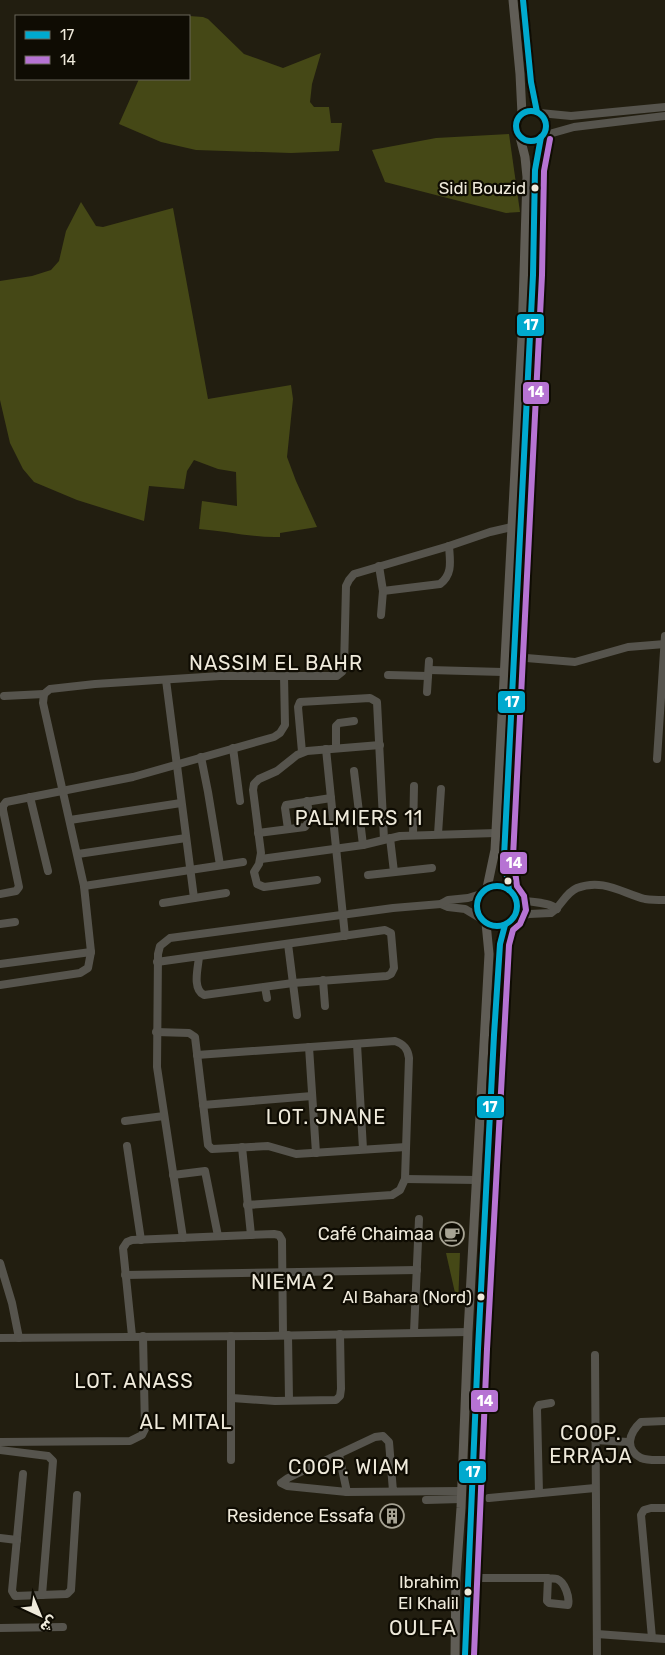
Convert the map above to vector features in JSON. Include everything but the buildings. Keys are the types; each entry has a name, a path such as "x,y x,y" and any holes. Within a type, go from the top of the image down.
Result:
{"main road":[{"path":"513,0 522,114"},
{"path":"509,890 504,856 533,275 535,170 542,137 546,130 546,122 538,112 531,82 523,0"},
{"path":"455,1655 456,1577 489,954 483,921 477,906 493,863 496,834 522,337 526,167 520,137 516,131 516,123 522,114 529,111 538,112"},
{"path":"520,137 531,141 542,137"},
{"path":"483,921 498,926 505,925 513,919 517,909 516,899 509,890 501,886 484,891"},
{"path":"465,1655 494,1034 500,944 505,925"}],"street":[{"path":"538,112 571,116 665,107"},
{"path":"542,137 574,127 665,116"},
{"path":"4,696 44,694 53,688 95,684 220,676 334,677 342,672 344,668 347,583 351,577 358,572 512,527"},
{"path":"383,591 440,584 448,576 450,568 449,546"},
{"path":"379,566 383,591 381,615"},
{"path":"657,759 665,636"},
{"path":"514,656 575,662 588,660 623,648 665,644"},
{"path":"427,692 429,661"},
{"path":"388,675 503,672"},
{"path":"0,894 16,891 19,887 4,835 3,810 4,804 9,800 133,777 274,737 282,731 285,725 284,676"},
{"path":"166,680 194,898"},
{"path":"0,985 83,972 89,964 91,952 84,886 43,703 44,694"},
{"path":"302,752 298,705 304,701 370,698 375,700 378,704 387,838 394,872"},
{"path":"336,748 336,726 340,723 354,720"},
{"path":"318,880 262,887 257,884 254,872 261,859 253,790 254,784 259,779 277,772 302,752 326,748 380,745"},
{"path":"233,748 240,801"},
{"path":"326,748 345,936"},
{"path":"201,758 220,865"},
{"path":"354,770 364,845"},
{"path":"413,835 414,786"},
{"path":"438,834 441,789"},
{"path":"30,796 48,871"},
{"path":"288,829 285,806 290,803 331,798"},
{"path":"258,833 308,825 310,820 307,801"},
{"path":"70,820 181,804"},
{"path":"261,859 364,845 387,838 413,835 496,834"},
{"path":"78,854 186,838"},
{"path":"84,886 243,862"},
{"path":"368,876 432,868"},
{"path":"513,919 530,914 551,913 557,909 564,898 576,889 593,886 618,888 648,899 665,900"},
{"path":"183,1238 157,1067 157,962 160,946 170,938 441,904 448,900 468,898 484,891"},
{"path":"163,902 226,893"},
{"path":"516,899 529,903 552,905 557,909"},
{"path":"441,904 445,907 465,909 483,921"},
{"path":"0,924 15,922"},
{"path":"157,962 199,956 288,944 385,930 389,932 394,970 387,976 293,983 207,995 202,994 197,988 199,956"},
{"path":"288,944 297,1015"},
{"path":"0,964 91,952"},
{"path":"323,980 325,1006"},
{"path":"265,986 267,998"},
{"path":"156,1032 192,1034 196,1039 208,1145 210,1148 215,1150 268,1146 292,1154 406,1147"},
{"path":"197,1055 395,1041 402,1044 407,1050 405,1179 400,1190 392,1195 247,1206"},
{"path":"357,1044 363,1149"},
{"path":"309,1047 316,1153"},
{"path":"204,1104 312,1096"},
{"path":"125,1121 164,1116"},
{"path":"127,1146 141,1240"},
{"path":"242,1148 251,1235"},
{"path":"173,1175 206,1171 218,1236"},
{"path":"405,1179 477,1180"},
{"path":"414,1332 419,1218"},
{"path":"132,1336 122,1248 129,1241 274,1234 281,1236 289,1400"},
{"path":"0,1263 12,1303 19,1338"},
{"path":"125,1275 417,1270"},
{"path":"0,1338 468,1332"},
{"path":"232,1398 275,1401 332,1401 340,1396 340,1334"},
{"path":"0,1442 130,1441 142,1436 145,1429 143,1336"},
{"path":"230,1336 231,1460"},
{"path":"595,1355 597,1655"},
{"path":"539,1493 537,1410 539,1405 551,1403"},
{"path":"665,1421 640,1422 631,1433 628,1442 643,1459 665,1460"},
{"path":"393,1491 389,1442 386,1437 379,1436 288,1478 282,1484 296,1488 347,1492 393,1491 461,1495"},
{"path":"595,1440 628,1442"},
{"path":"0,1450 48,1456 53,1461 42,1595"},
{"path":"339,1455 347,1492"},
{"path":"23,1474 12,1593 17,1597 66,1594 72,1590 77,1495"},
{"path":"489,1498 595,1488"},
{"path":"426,1500 461,1495"},
{"path":"652,1638 641,1515 644,1510 665,1508"},
{"path":"0,1538 17,1540"},
{"path":"468,1578 548,1578"},
{"path":"0,1628 63,1626"},
{"path":"597,1634 665,1639"}],"green space":[{"path":"190,16 208,19 244,54 283,68 321,53 312,84 310,102 314,107 329,107 331,123 342,123 339,151 291,153 196,150 161,142 119,124 139,80 190,80"},
{"path":"509,134 520,212 506,213 385,182 372,150 436,138"},
{"path":"81,202 96,226 103,227 173,208 208,399 291,385 293,399 287,457 317,527 280,533 280,537 199,529 202,501 237,506 236,472 218,469 194,460 187,471 184,489 149,486 144,521 77,500 34,482 23,469 10,443 0,400 0,281 32,276 51,270 59,261 66,231"},
{"path":"446,1253 460,1253 458,1306"}],"transit line":[{"name":"17","path":"523,0 531,82 537,112"},
{"name":"17","path":"531,111 542,115 546,126 542,137 531,141 520,137 516,126 520,115 531,111"},
{"name":"17","path":"509,890 504,857 533,275 535,170 541,137"},
{"name":"14","path":"474,1655 487,1349 509,945 513,930 520,924 526,910 524,896 517,886 513,857 542,275 544,171 550,139"},
{"name":"17","path":"501,886 508,889 514,895 517,906 516,914 508,923 501,926 493,926 486,923 478,914 477,902 480,895 489,887 501,886"},
{"name":"17","path":"465,1655 494,1035 500,944 505,925"}],"place":[{"name":"Sidi Bouzid","path":"535,188"},
{"name":"Café Chaimaa","path":"452,1234"},
{"name":"Al Bahara (Nord)","path":"481,1297"},
{"name":"Residence Essafa","path":"392,1516"},
{"name":"Ibrahim El Khalil","path":"468,1592"}],"district":[{"name":"NASSIM EL BAHR","path":"276,663"},
{"name":"PALMIERS 11","path":"359,818"},
{"name":"LOT. JNANE","path":"326,1117"},
{"name":"NIEMA 2","path":"293,1282"},
{"name":"LOT. ANASS","path":"134,1381"},
{"name":"AL MITAL","path":"186,1422"},
{"name":"COOP. ERRAJA","path":"591,1444"},
{"name":"COOP. WIAM","path":"349,1467"},
{"name":"OULFA","path":"423,1628"}]}
